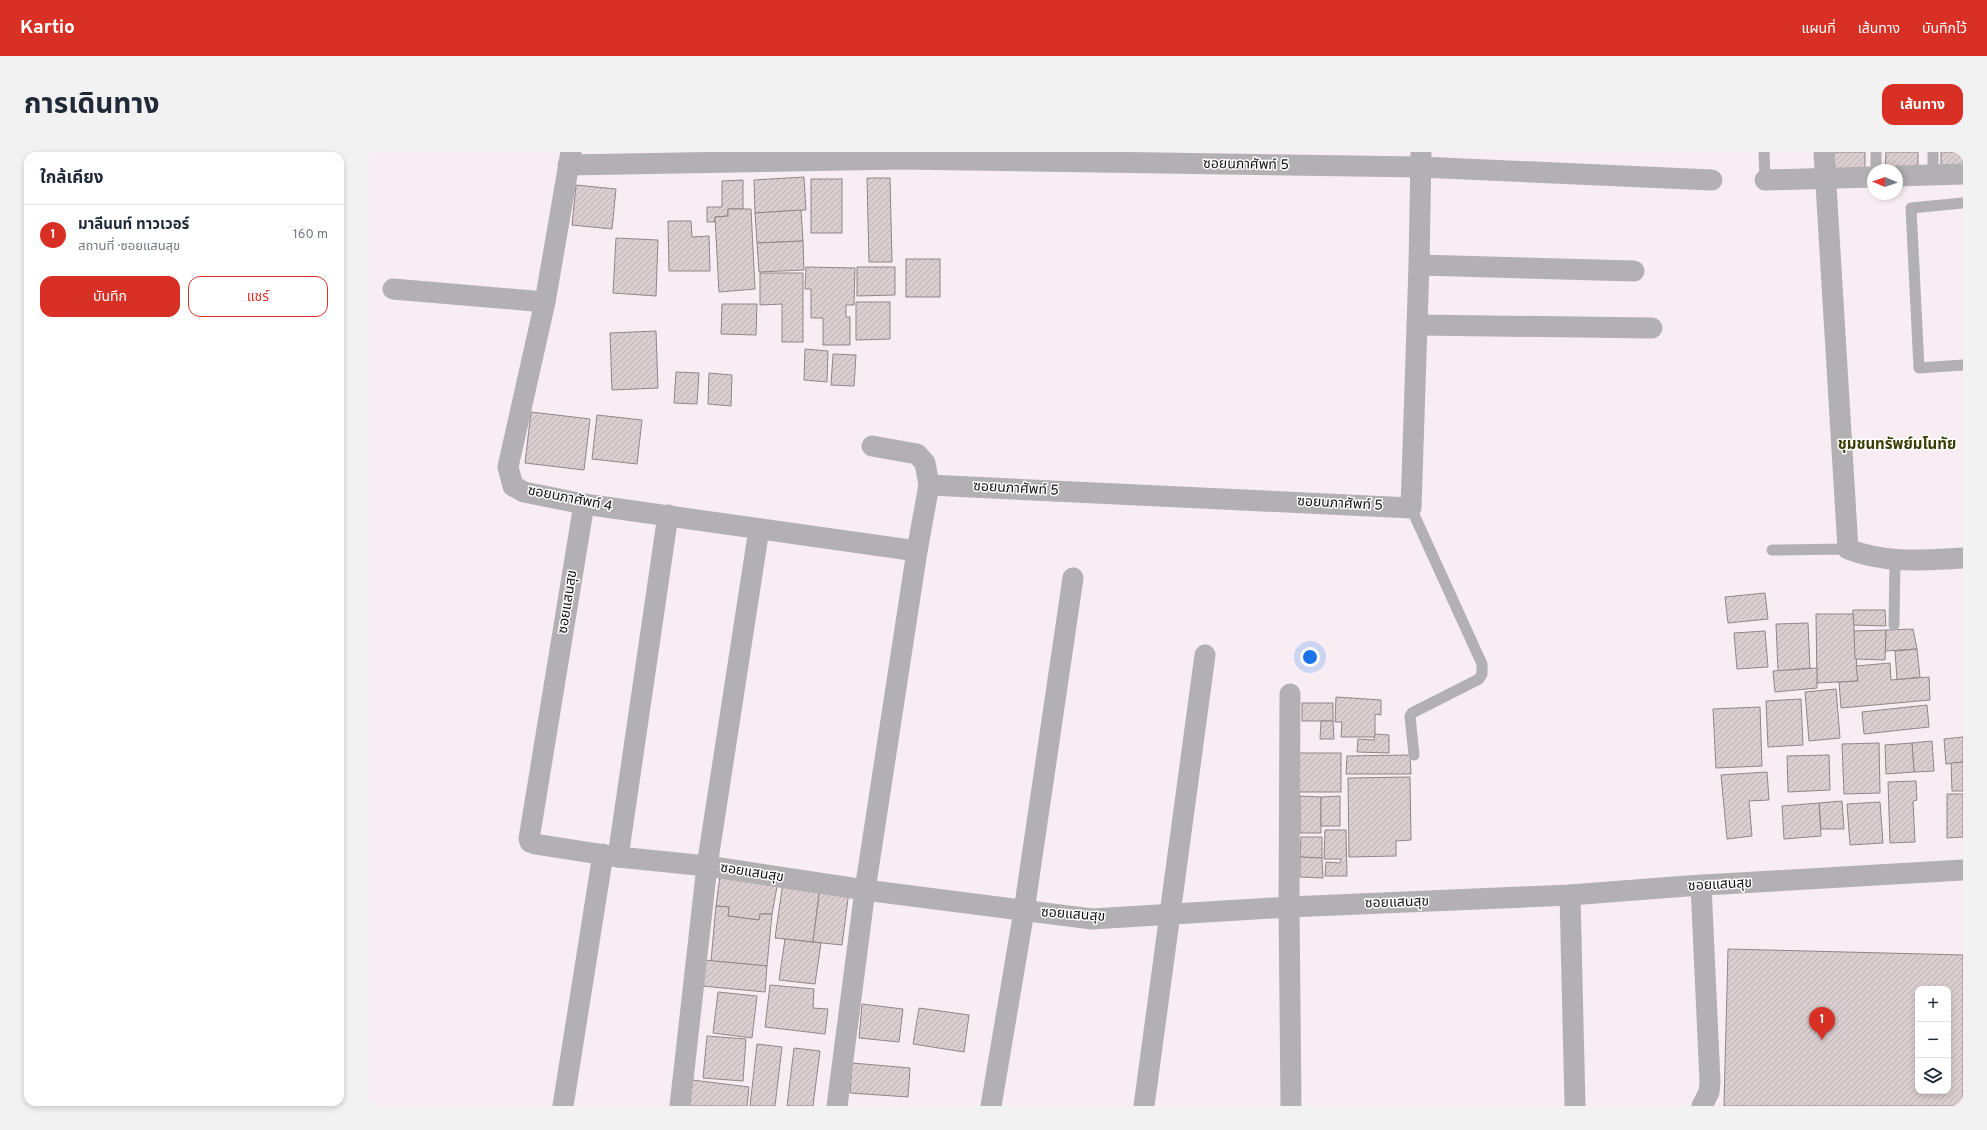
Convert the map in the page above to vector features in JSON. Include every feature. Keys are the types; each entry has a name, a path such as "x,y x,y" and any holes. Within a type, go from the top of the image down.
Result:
{"street":[{"path":"1824,152 1824,179 1848,549 1862,554 1895,561 1963,558"},
{"name":"ซอยนภาศัพท์ 5","path":"570,158 902,156 1420,160 1712,180"},
{"name":"ซอยนภาศัพท์ 4","path":"570,158 545,302 508,468 513,486 524,492 584,504 917,551"},
{"path":"1411,508 1416,324 1420,265 1420,160"},
{"path":"1903,176 1963,174"},
{"path":"1764,180 1867,177"},
{"path":"1420,265 1634,271"},
{"path":"393,289 545,302"},
{"path":"1416,324 1652,328"},
{"path":"837,1106 865,890 917,551 929,485 924,463 916,454 872,446"},
{"name":"ซอยนภาศัพท์ 5","path":"929,485 1411,508"},
{"name":"ซอยแสนสุข","path":"584,504 529,839 532,843 610,855 707,866 865,890 1092,919 1289,907 1570,895 1963,870"},
{"path":"563,1106 610,855 668,515"},
{"path":"680,1106 707,866 759,529"},
{"path":"991,1106 1024,910 1073,578"},
{"path":"1144,1106 1205,655"},
{"path":"1290,694 1289,907 1291,1106"},
{"path":"1701,886 1710,1082 1709,1092 1702,1106"},
{"path":"1570,895 1575,1106"}],"lane":[{"path":"1764,152 1764,180"},
{"path":"1876,152 1876,164"},
{"path":"1933,152 1933,175"},
{"path":"1963,203 1911,208 1919,368 1963,365"},
{"path":"1411,508 1482,664 1482,674 1479,679 1410,716 1414,755"},
{"path":"1772,550 1848,549"},
{"path":"1894,625 1895,561"}],"building":[{"path":"1834,152 1865,152 1865,173 1833,173"},
{"path":"1886,152 1918,152 1918,171 1903,171 1903,164 1885,164"},
{"path":"1941,152 1963,152 1963,170 1941,170"},
{"path":"804,177 806,210 755,213 754,180"},
{"path":"867,178 890,178 892,262 869,262"},
{"path":"811,179 842,179 842,233 811,233"},
{"path":"743,180 743,209 728,209 728,216 715,217 715,222 707,222 707,207 722,207 722,181"},
{"path":"576,185 616,189 612,229 572,225"},
{"path":"728,209 751,209 755,289 719,292 715,217 728,216"},
{"path":"801,210 803,241 757,243 755,213"},
{"path":"668,221 691,221 692,237 709,236 710,271 669,271"},
{"path":"616,238 658,240 656,296 613,293"},
{"path":"803,241 804,270 759,272 757,243"},
{"path":"906,259 940,259 940,297 906,297"},
{"path":"806,267 855,268 854,305 846,305 846,317 850,317 850,345 823,345 823,318 811,318 811,289 805,289"},
{"path":"857,267 895,267 895,295 857,296"},
{"path":"760,273 803,273 803,342 782,342 782,304 760,305"},
{"path":"856,302 890,302 890,339 856,340"},
{"path":"722,304 757,304 756,335 721,334"},
{"path":"656,331 658,388 612,390 610,333"},
{"path":"805,349 828,351 827,382 804,380"},
{"path":"833,354 856,355 854,386 831,385"},
{"path":"676,372 699,373 697,404 674,403"},
{"path":"709,373 732,375 731,406 708,404"},
{"path":"531,412 590,419 584,470 525,463"},
{"path":"597,415 642,420 637,464 592,459"},
{"path":"1765,593 1768,619 1728,623 1725,597"},
{"path":"1853,610 1885,610 1886,626 1853,625"},
{"path":"1816,614 1853,614 1858,681 1817,683"},
{"path":"1808,623 1810,668 1778,671 1776,624"},
{"path":"1913,629 1917,649 1885,651 1886,630"},
{"path":"1886,630 1885,660 1855,659 1854,631"},
{"path":"1765,631 1768,667 1737,669 1734,633"},
{"path":"1917,649 1920,677 1897,680 1895,651"},
{"path":"1890,663 1891,680 1929,677 1930,700 1841,708 1839,682 1858,681 1856,666"},
{"path":"1817,668 1817,688 1775,692 1773,671"},
{"path":"1836,689 1840,738 1809,741 1805,692"},
{"path":"1336,697 1381,700 1381,715 1375,714 1375,737 1341,737 1342,722 1335,722"},
{"path":"1801,699 1803,745 1768,747 1766,701"},
{"path":"1302,703 1333,703 1333,721 1302,721"},
{"path":"1927,705 1929,727 1864,734 1862,712"},
{"path":"1760,707 1762,766 1716,768 1713,709"},
{"path":"1321,721 1333,721 1334,739 1320,739"},
{"path":"1375,734 1389,735 1389,753 1357,752 1358,739 1374,740"},
{"path":"1963,737 1963,762 1946,764 1944,739"},
{"path":"1932,741 1934,771 1914,772 1912,743"},
{"path":"1879,743 1880,793 1844,794 1842,744"},
{"path":"1912,743 1914,772 1886,774 1885,745"},
{"path":"1297,753 1341,753 1341,792 1297,792"},
{"path":"1410,755 1411,774 1346,774 1347,756"},
{"path":"1829,755 1830,790 1788,792 1787,756"},
{"path":"1963,762 1963,791 1952,791 1951,763"},
{"path":"1767,772 1769,800 1749,801 1752,836 1727,839 1721,775"},
{"path":"1410,777 1411,840 1396,841 1396,856 1349,857 1348,778"},
{"path":"1916,781 1917,800 1913,801 1915,842 1890,843 1888,782"},
{"path":"1947,794 1963,794 1963,837 1947,838"},
{"path":"1300,796 1321,797 1321,833 1300,833"},
{"path":"1340,796 1340,826 1321,826 1321,797"},
{"path":"1842,801 1844,829 1821,829 1819,803"},
{"path":"1880,802 1883,843 1850,845 1847,804"},
{"path":"1819,803 1821,836 1784,839 1782,806"},
{"path":"1325,830 1346,830 1347,876 1325,876 1326,862 1340,863 1341,859 1324,859"},
{"path":"1301,837 1322,837 1322,858 1300,857"},
{"path":"1300,857 1322,858 1323,878 1300,877"},
{"path":"720,876 778,881 772,914 760,914 759,920 728,916 729,907 716,906"},
{"path":"783,882 820,887 813,942 775,938"},
{"path":"820,887 849,891 842,945 813,942"},
{"path":"716,906 729,907 728,916 759,920 760,914 772,914 767,966 711,961"},
{"path":"785,939 821,943 815,984 779,980"},
{"path":"1728,949 1963,955 1963,1106 1724,1106"},
{"path":"704,960 767,966 765,992 702,986"},
{"path":"770,985 814,989 813,1008 828,1009 825,1034 765,1027"},
{"path":"718,992 757,996 752,1038 713,1033"},
{"path":"862,1004 903,1009 899,1042 859,1038"},
{"path":"919,1008 969,1015 964,1052 913,1044"},
{"path":"707,1036 746,1039 743,1081 703,1078"},
{"path":"757,1044 782,1047 775,1106 750,1106"},
{"path":"794,1048 820,1051 813,1106 787,1106"},
{"path":"852,1063 910,1068 908,1097 850,1093"},
{"path":"692,1080 749,1087 747,1106 689,1106"}],"place":[{"name":"มาลีนนท์ ทาวเวอร์","path":"1822,1040"}],"district":[{"name":"ชุมชนทรัพย์มโนทัย","path":"1897,445"}]}
